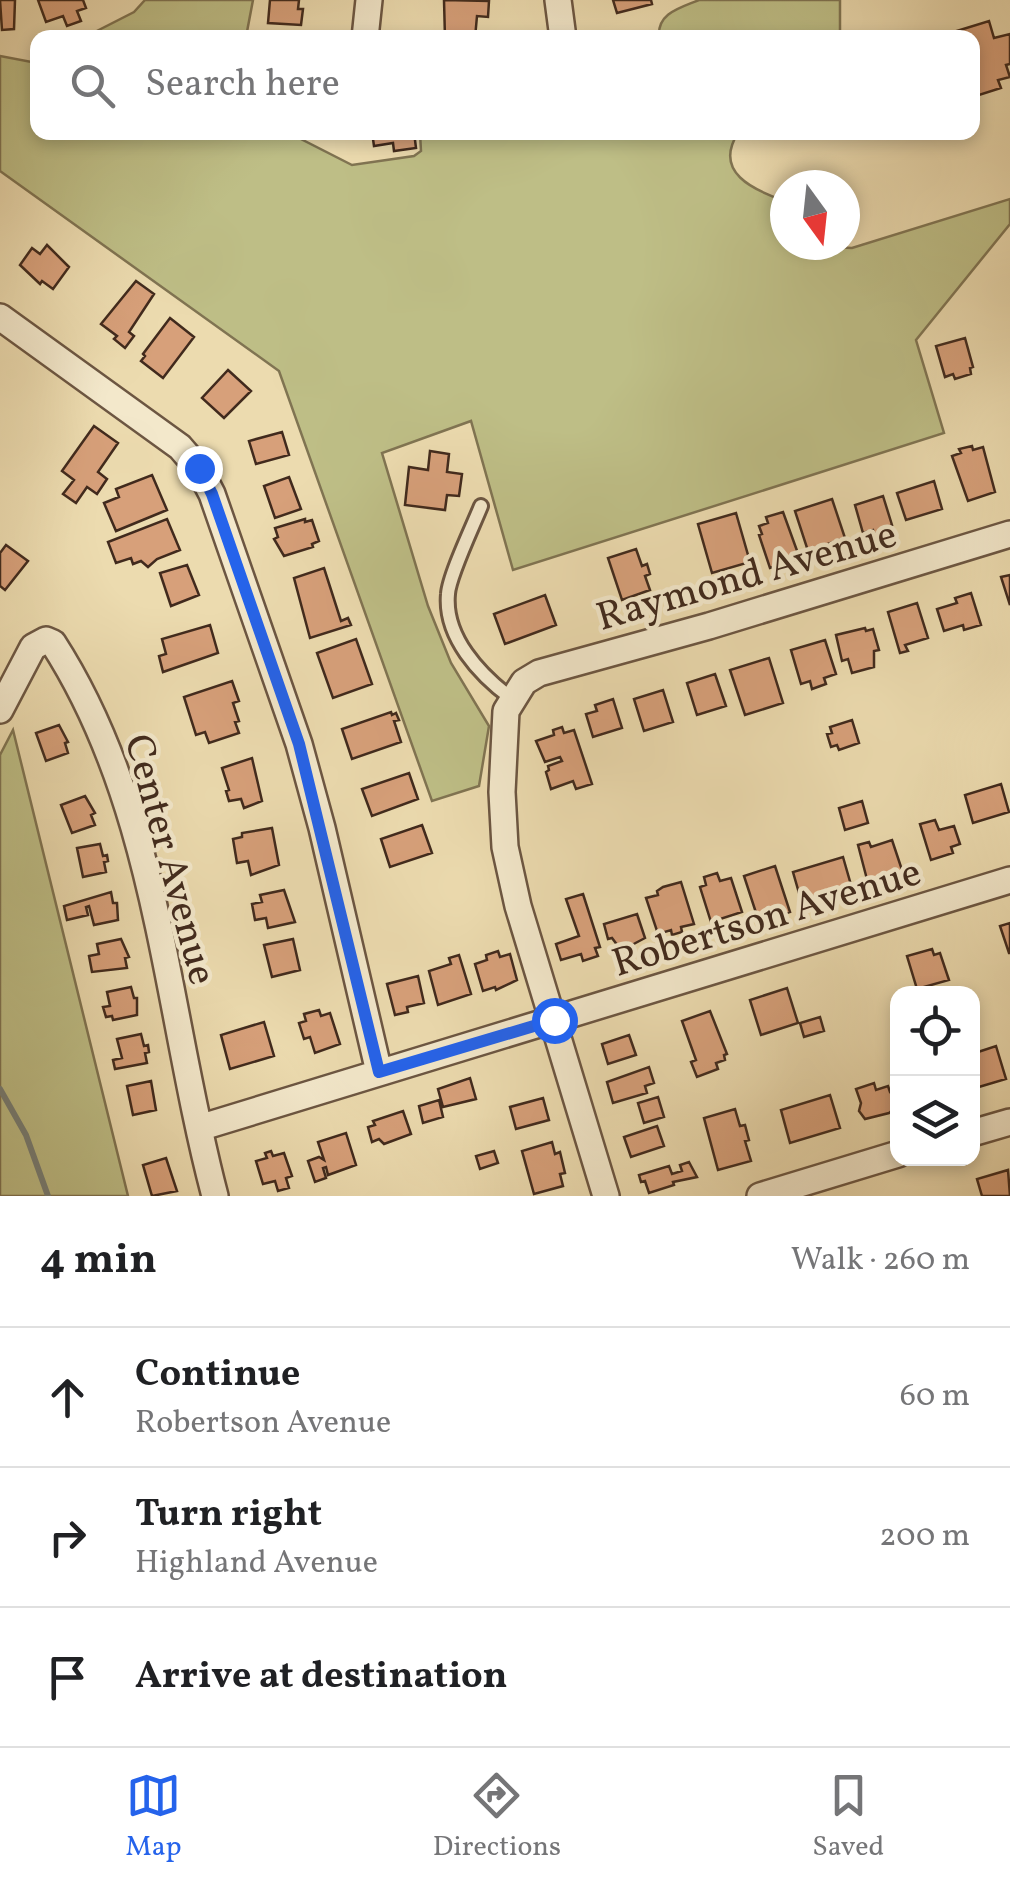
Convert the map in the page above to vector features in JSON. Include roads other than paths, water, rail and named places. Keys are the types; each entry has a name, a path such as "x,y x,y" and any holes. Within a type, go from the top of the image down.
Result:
{"street":[{"path":"366,30 369,0"},
{"path":"558,0 562,30"},
{"path":"0,318 180,447 199,468 212,494 299,744 379,1072"},
{"name":"Raymond Avenue","path":"511,698 538,673 710,626 1010,534"},
{"name":"Center Avenue","path":"0,710 33,647 46,640 53,644 84,697 132,824 214,1196"},
{"path":"511,698 503,738 505,847 518,906 606,1196"},
{"name":"Robertson Avenue","path":"200,1128 1010,880"},
{"path":"980,1130 1010,1122"},
{"path":"760,1196 890,1156"}],"lane":[{"path":"481,506 448,594 451,619 476,668 511,698"}],"waterway":[{"path":"0,1089 26,1135 48,1196"}]}
